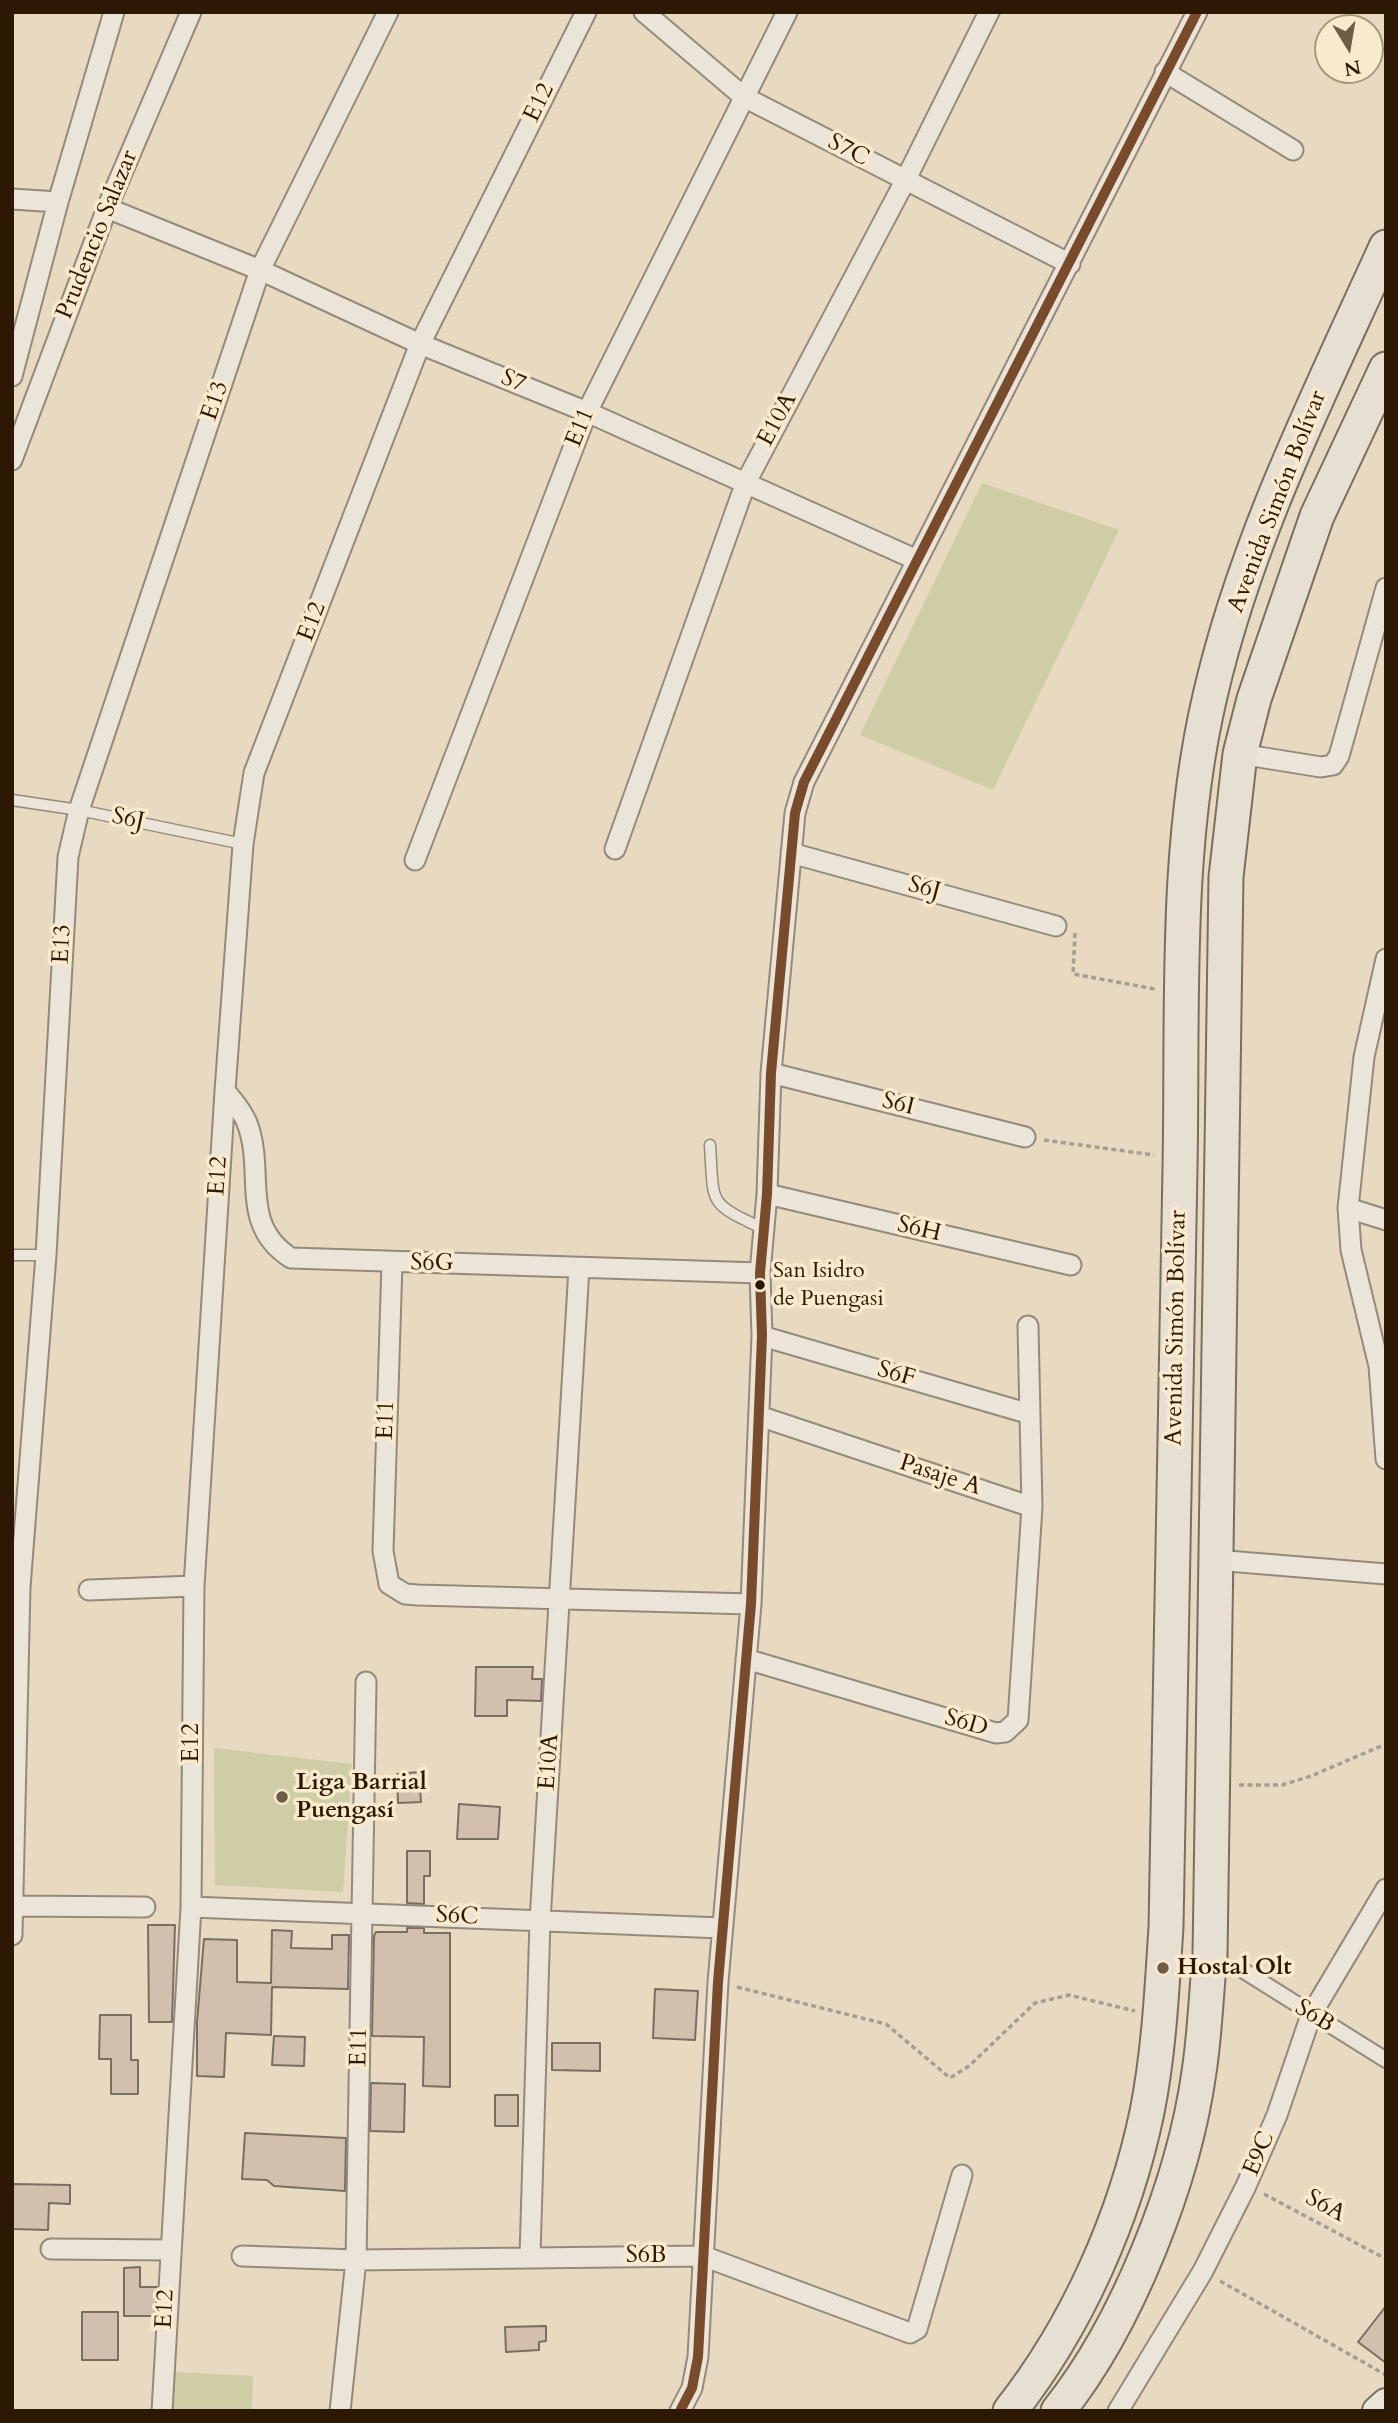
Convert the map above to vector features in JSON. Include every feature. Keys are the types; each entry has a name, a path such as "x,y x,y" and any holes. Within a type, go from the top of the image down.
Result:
{"highway":[{"name":"Avenida Simón Bolívar","path":"1010,2411 1057,2342 1086,2289 1130,2179 1147,2113 1159,2016 1166,1927 1182,994 1194,785 1209,697 1242,583 1279,487 1386,247"},
{"name":"Avenida Simón Bolívar","path":"1058,2411 1096,2353 1125,2299 1160,2218 1187,2130 1199,2073 1210,1955 1226,877 1240,754 1254,699 1317,516 1386,369"}],"main road":[{"path":"1377,2411 1386,2403"}],"street":[{"path":"12,376 58,202 114,12"},
{"name":"Prudencio Salazar","path":"12,460 107,208 191,12"},
{"name":"E13","path":"12,1935 15,1906 16,1588 46,1255 68,857 79,810 260,270 388,12"},
{"name":"E12","path":"162,2411 169,2250 191,1907 194,1586 243,844 254,773 420,344 586,12"},
{"name":"S7C","path":"644,12 744,97 1070,264"},
{"name":"E11","path":"415,860 587,412 787,12"},
{"name":"E10A","path":"615,849 746,482 905,181 989,12"},
{"path":"680,2411 692,2388 698,2357 718,1982 751,1604 762,1336 761,1273 771,1073 795,813 804,782 1197,12"},
{"path":"1165,72 1293,150"},
{"path":"12,199 58,202"},
{"name":"S7","path":"107,208 260,270 420,344 587,412 917,560"},
{"path":"1240,754 1321,767 1333,765 1339,756 1386,587"},
{"name":"S6J","path":"791,853 1056,926"},
{"path":"1386,959 1364,1057 1348,1208 1351,1251 1379,1366 1386,1459"},
{"name":"S6I","path":"771,1073 1025,1137"},
{"name":"S6G","path":"225,1091 247,1121 260,1221 275,1248 291,1258 307,1261 761,1273"},
{"name":"S6H","path":"767,1194 1071,1265"},
{"path":"1348,1208 1386,1220"},
{"name":"E11","path":"392,1263 383,1551 389,1584 405,1594 560,1599"},
{"name":"E10A","path":"530,2256 540,1921 579,1268"},
{"path":"1028,1326 1031,1507"},
{"name":"S6F","path":"762,1336 1030,1414"},
{"name":"Pasaje A","path":"759,1416 1031,1507"},
{"name":"S6D","path":"746,1659 996,1733 1005,1732 1018,1720 1031,1507"},
{"path":"1215,1560 1386,1574"},
{"path":"89,1590 194,1586"},
{"path":"560,1599 751,1604"},
{"name":"E11","path":"340,2411 356,2260 366,1682"},
{"name":"E9C","path":"1118,2411 1203,2272 1246,2186 1277,2115 1311,2015 1386,1889"},
{"path":"15,1906 145,1907"},
{"name":"S6C","path":"191,1907 722,1928"},
{"name":"S6B","path":"1244,1971 1386,2060"},
{"name":"S6B","path":"242,2256 356,2260 703,2256 915,2332 962,2175"},
{"path":"51,2249 169,2250"}],"lane":[{"name":"S6J","path":"12,800 79,810 243,844"},
{"path":"710,1145 713,1196 724,1210 764,1229"},
{"path":"12,1255 46,1255"}],"path":[{"path":"1056,926 1075,929 1073,974 1182,994"},
{"path":"1025,1137 1181,1158"},
{"path":"1212,1786 1282,1785 1311,1776 1386,1744"},
{"path":"718,1982 886,2024 950,2078 977,2059 1035,2003 1069,1995 1159,2016"},
{"name":"S6A","path":"1246,2186 1386,2259"},
{"path":"1203,2272 1321,2341 1386,2375"}],"green space":[{"path":"982,483 1119,530 993,790 860,735"},
{"name":"Liga Barrial Puengasí","path":"214,1748 352,1764 343,1892 215,1885"},
{"path":"174,2372 253,2376 252,2411 172,2411"}],"building":[{"path":"476,1667 533,1667 532,1679 542,1679 541,1701 507,1700 507,1716 475,1716"},
{"path":"419,1772 421,1802 398,1803 397,1774"},
{"path":"459,1804 500,1807 498,1839 457,1839"},
{"path":"407,1851 430,1851 430,1876 424,1876 424,1904 407,1903"},
{"path":"148,1925 175,1925 172,2022 149,2022"},
{"path":"407,1928 424,1928 424,1933 450,1933 450,2087 423,2086 424,2037 372,2036 374,1936 376,1932 407,1932"},
{"path":"272,1930 292,1931 291,1948 332,1949 332,1935 349,1935 348,1989 272,1987 271,2035 226,2033 224,2077 197,2076 197,2022 204,1939 237,1940 237,1982 271,1983"},
{"path":"655,1989 698,1991 695,2040 653,2038"},
{"path":"100,2015 131,2015 131,2060 138,2060 138,2094 111,2094 111,2059 99,2059"},
{"path":"274,2036 305,2037 304,2066 272,2065"},
{"path":"552,2043 600,2043 600,2071 552,2070"},
{"path":"371,2083 405,2084 404,2132 370,2131"},
{"path":"495,2095 518,2095 518,2126 495,2126"},
{"path":"245,2133 346,2138 345,2191 274,2186 267,2180 242,2179"},
{"path":"12,2184 70,2185 70,2204 49,2203 48,2230 12,2229"},
{"path":"140,2267 140,2287 157,2287 155,2316 124,2316 124,2268"},
{"path":"1386,2306 1386,2363 1358,2342"},
{"path":"82,2312 118,2312 118,2360 82,2360"},
{"path":"546,2326 546,2341 539,2342 539,2350 506,2352 505,2327"}],"transit line":[{"path":"680,2411 692,2388 698,2357 718,1982 751,1604 762,1336 760,1273 767,1194 771,1073 795,813 804,782 1197,12"}],"place":[{"name":"San Isidro de Puengasi","path":"760,1285"},
{"name":"Liga Barrial Puengasí","path":"282,1797"},
{"name":"Hostal Olt","path":"1163,1968"}]}
